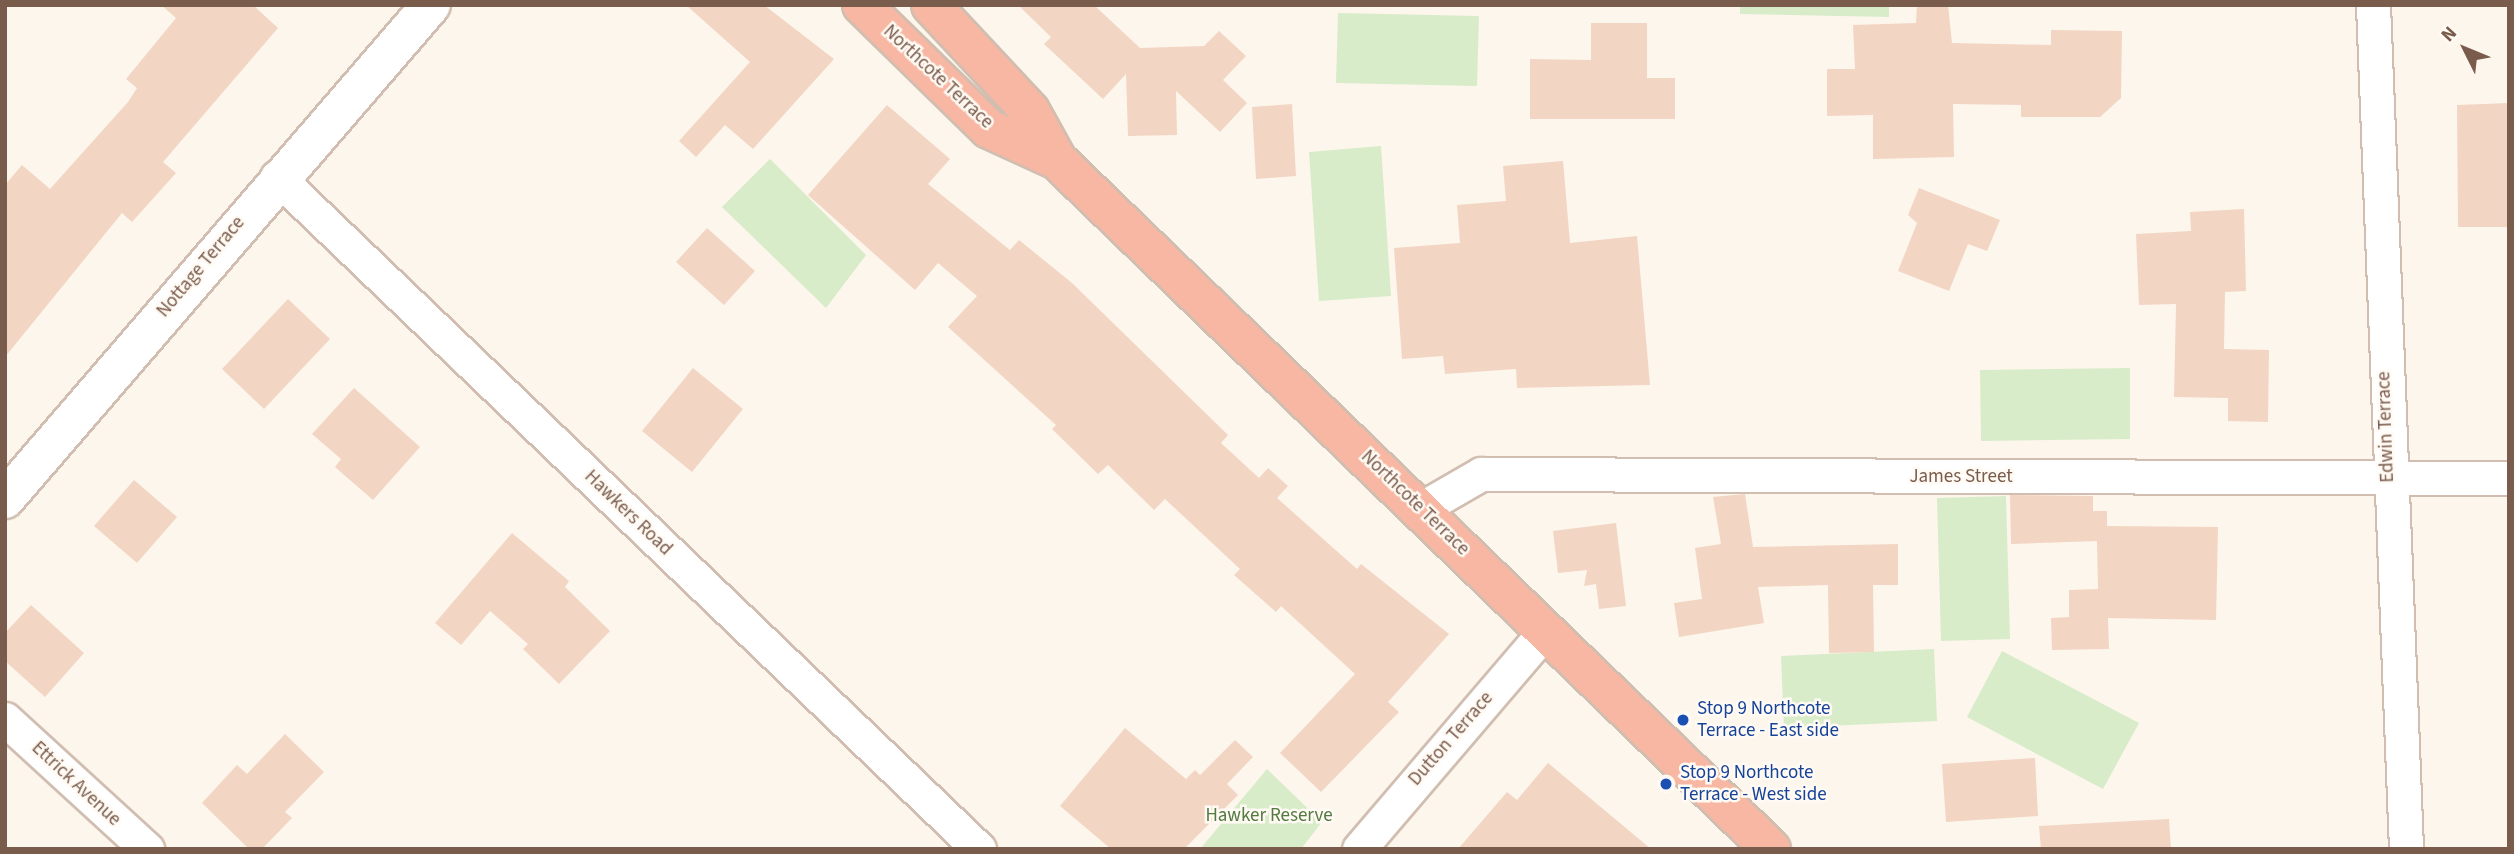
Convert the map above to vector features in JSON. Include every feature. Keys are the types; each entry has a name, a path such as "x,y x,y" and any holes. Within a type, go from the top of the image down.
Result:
{"highway":[{"name":"Northcote Terrace","path":"862,5 989,129 1057,160"},
{"name":"Northcote Terrace","path":"931,5 1030,111 1057,160 1422,508 1771,849"}],"main road":[{"name":"Nottage Terrace","path":"5,499 408,21 431,5"}],"street":[{"name":"Edwin Terrace","path":"2373,5 2388,479 2406,849"},
{"name":"Hawkers Road","path":"277,177 979,849"},
{"name":"James Street","path":"1422,508 1481,474 2509,478"},
{"name":"Dutton Terrace","path":"1359,849 1545,631"},
{"name":"Ettrick Avenue","path":"5,719 146,849"}],"green space":[{"path":"1740,5 1889,5 1889,17 1740,14"},
{"path":"1338,13 1479,16 1477,86 1336,83"},
{"path":"1381,146 1391,296 1319,301 1309,152"},
{"path":"770,159 866,255 826,308 722,207"},
{"path":"2130,368 2130,439 1981,441 1980,370"},
{"path":"2006,496 2010,639 1941,641 1937,498"},
{"path":"1934,649 1937,721 1784,728 1781,656"},
{"path":"2002,651 2139,723 2103,789 1967,717"},
{"name":"Hawker Reserve","path":"1267,769 1322,822 1301,849 1200,849"}],"building":[{"path":"161,5 253,5 278,28 163,162 176,173 132,222 122,213 5,357 5,185 22,165 50,189 128,102 137,88 126,79 176,18"},
{"path":"686,5 764,5 834,59 753,149 725,125 696,157 679,141 750,62"},
{"path":"1018,5 1094,5 1140,48 1204,46 1219,31 1246,56 1223,80 1247,103 1220,132 1176,91 1177,135 1128,136 1126,74 1103,99 1044,44 1051,37"},
{"path":"1917,5 1948,5 1952,43 2051,45 2051,30 2122,31 2121,98 2100,117 2021,117 2021,105 1953,104 1954,157 1873,159 1873,115 1827,116 1827,69 1855,69 1853,25 1916,23"},
{"path":"1591,23 1647,23 1647,78 1675,78 1675,119 1530,119 1530,59 1591,60"},
{"path":"2509,103 2509,227 2458,227 2457,105"},
{"path":"1292,104 1296,176 1256,179 1252,107"},
{"path":"887,105 950,159 928,184 1010,250 1019,240 1072,283 1228,435 1221,443 1259,478 1268,468 1288,486 1277,498 1357,569 1361,564 1449,634 1388,702 1399,712 1321,792 1280,753 1355,674 1281,606 1276,612 1234,575 1240,569 1165,499 1154,510 1108,465 1098,474 1052,429 1056,425 948,327 977,296 938,263 915,290 808,195"},
{"path":"1563,161 1570,243 1637,236 1650,385 1517,388 1516,369 1445,374 1443,356 1402,359 1394,248 1460,243 1457,205 1506,201 1503,166"},
{"path":"1919,188 2000,220 1987,251 1968,244 1949,291 1898,271 1917,223 1908,215"},
{"path":"2244,209 2246,291 2225,292 2224,349 2269,350 2268,422 2228,421 2228,398 2174,397 2176,304 2139,305 2136,234 2191,231 2190,212"},
{"path":"707,228 755,271 724,305 676,262"},
{"path":"288,299 330,339 264,409 222,369"},
{"path":"693,368 743,409 692,472 642,431"},
{"path":"354,388 420,447 373,500 335,467 341,459 312,434"},
{"path":"134,480 177,517 137,563 94,526"},
{"path":"1745,494 1753,547 1898,544 1898,585 1873,585 1874,652 1829,653 1828,585 1758,587 1764,623 1679,637 1674,603 1702,599 1695,548 1721,544 1713,497"},
{"path":"2010,495 2093,496 2093,511 2107,511 2107,526 2218,527 2216,620 2108,618 2109,649 2052,650 2051,618 2069,617 2069,590 2098,589 2097,541 2011,544"},
{"path":"1616,523 1626,606 1599,609 1596,584 1584,586 1587,570 1558,573 1553,531"},
{"path":"512,533 569,581 565,587 610,631 559,684 523,649 528,644 490,611 461,645 435,623"},
{"path":"31,605 84,653 45,697 5,661 5,633"},
{"path":"1125,728 1186,779 1195,770 1200,775 1235,740 1253,757 1227,784 1238,795 1184,849 1111,849 1060,806"},
{"path":"285,734 324,772 285,812 292,818 262,849 249,849 202,803 237,765 247,774"},
{"path":"2035,758 2038,816 1946,822 1942,764"},
{"path":"1548,763 1651,849 1458,849 1507,792 1517,800"},
{"path":"2169,819 2171,849 2041,849 2039,826"}],"place":[{"name":"Stop 9 Northcote Terrace - East side","path":"1683,720"},
{"name":"Stop 9 Northcote Terrace - West side","path":"1666,784"}]}
